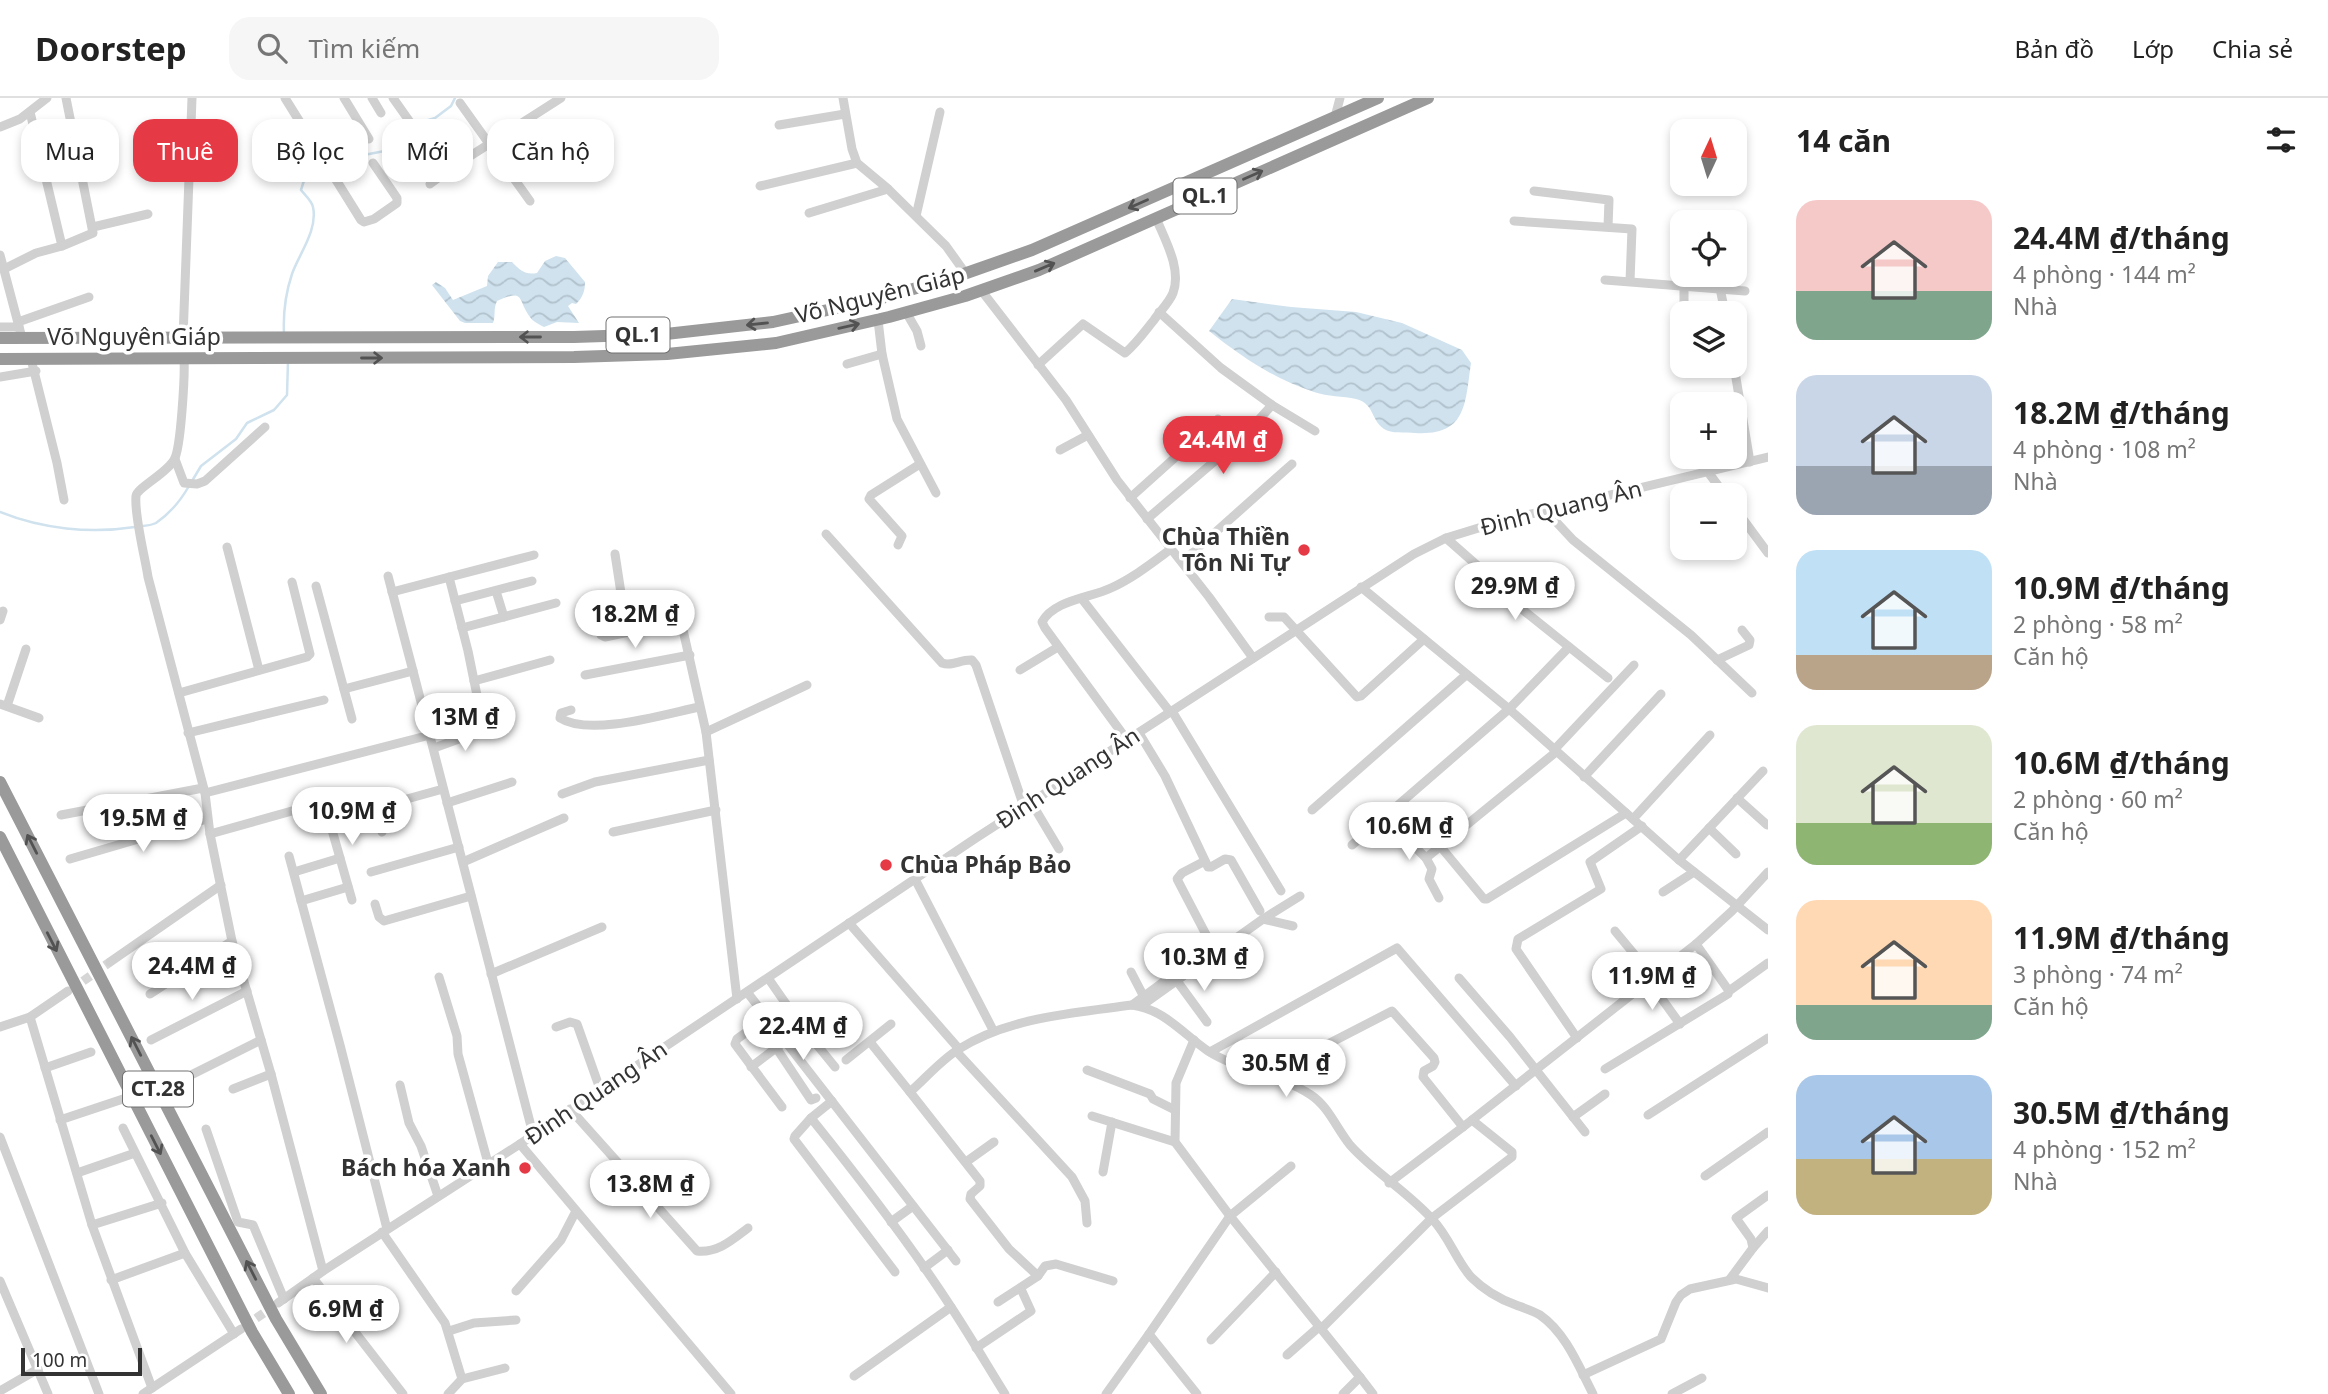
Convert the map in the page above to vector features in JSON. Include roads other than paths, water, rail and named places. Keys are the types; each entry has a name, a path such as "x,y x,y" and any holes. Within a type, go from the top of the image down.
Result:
{"highway":[{"name":"Võ Nguyên Giáp","path":"0,338 20,329 183,338 574,337 666,334 773,323 882,298 966,274 1032,250 1378,98"},
{"name":"Võ Nguyên Giáp","path":"0,359 33,365 184,358 561,357 667,354 776,343 878,320 1039,270 1428,98"},
{"name":"CT.28","path":"0,782 276,1319 321,1394"},
{"name":"CT.28","path":"0,837 252,1332 289,1394"}],"street":[{"path":"0,127 20,119 47,98"},
{"path":"4,269 36,253 93,233 66,98"},
{"path":"183,338 192,98"},
{"path":"285,98 364,222 374,219 397,203 397,198 373,163"},
{"path":"344,98 369,139"},
{"path":"372,98 381,113"},
{"path":"393,98 408,119"},
{"path":"528,119 561,98"},
{"path":"843,98 857,163 888,189 946,246 966,274"},
{"path":"1335,117 1340,98"},
{"path":"460,103 487,143"},
{"path":"30,111 62,246"},
{"path":"916,216 940,112"},
{"path":"779,125 845,114"},
{"path":"760,186 857,163"},
{"path":"516,182 530,201"},
{"path":"809,213 888,189"},
{"path":"1534,191 1609,200 1608,227"},
{"path":"93,227 148,214"},
{"path":"1038,365 1083,324 1125,353 1159,312 1173,292 1176,276 1170,250 1156,218"},
{"path":"1514,220 1632,229 1630,281"},
{"path":"0,255 20,329"},
{"path":"1605,280 1670,280"},
{"path":"1716,287 1745,291"},
{"path":"1720,288 1723,301"},
{"path":"981,290 1066,400 1130,498 1182,562 1253,658"},
{"path":"0,327 20,329 89,297"},
{"path":"906,312 917,331 921,346"},
{"path":"1159,312 1221,368 1272,405 1315,431"},
{"path":"878,320 882,354 897,419 936,493"},
{"path":"847,364 882,354"},
{"path":"184,358 185,376 175,459 184,483 197,484 215,474 265,427"},
{"path":"0,377 33,365 64,500"},
{"path":"1736,378 1750,462"},
{"path":"1147,519 1225,453 1272,405"},
{"path":"1130,498 1218,419"},
{"path":"1060,450 1088,435"},
{"name":"Đinh Quang Ân","path":"206,1129 238,1222 253,1225 281,1301 1027,804 1414,554 1446,538 1498,522 1768,457"},
{"path":"175,459 162,475 138,492 140,532 148,577 204,791 207,819 232,941 271,1074 323,1271"},
{"path":"898,545 902,536 869,499 871,495 920,464"},
{"path":"1182,562 1292,464"},
{"path":"1708,472 1716,483"},
{"path":"1546,512 1573,540 1691,635 1752,693"},
{"path":"1747,525 1768,553"},
{"path":"826,534 942,663 950,664 964,659 971,660 976,665 1027,804 1059,849"},
{"path":"1446,538 1513,597 1523,610 1608,678"},
{"path":"227,547 259,670"},
{"path":"1127,740 1042,622 1046,615 1110,589 1171,549"},
{"path":"393,592 534,555"},
{"path":"615,555 627,632"},
{"path":"388,576 533,1134"},
{"path":"434,748 482,730 474,681 449,577"},
{"path":"178,693 307,657 310,654 292,582"},
{"path":"455,601 533,582"},
{"path":"316,586 352,719"},
{"path":"1362,587 1508,709 1679,860 1768,930"},
{"path":"496,590 504,617"},
{"path":"1082,599 1171,711 1281,891"},
{"path":"462,628 556,603"},
{"path":"598,612 603,637 681,621 706,732 737,999"},
{"path":"1269,617 1282,616 1357,697 1424,639"},
{"path":"1717,660 1749,645 1750,640 1742,630"},
{"path":"1020,670 1058,647"},
{"path":"1352,845 1508,709 1569,647"},
{"path":"26,649 3,705 39,718"},
{"path":"585,675 690,654"},
{"path":"474,681 550,660"},
{"path":"1426,858 1555,751 1634,665"},
{"path":"344,689 413,671"},
{"path":"1312,810 1466,675"},
{"path":"706,732 807,685"},
{"path":"1584,777 1661,694"},
{"path":"188,733 324,700"},
{"path":"571,710 561,713 559,716 562,720 594,726 699,707"},
{"path":"1139,733 1165,776 1209,868 1225,859 1231,860 1261,915 1293,926"},
{"path":"61,815 204,791 430,735"},
{"path":"1440,846 1468,881 1487,899 1630,816 1710,735"},
{"path":"562,794 595,782 709,760"},
{"path":"1679,860 1763,771"},
{"path":"447,803 512,782"},
{"path":"382,832 376,812 378,807 443,789"},
{"path":"210,834 356,793"},
{"path":"1737,798 1767,825"},
{"path":"324,802 352,900"},
{"path":"613,832 716,810"},
{"path":"1385,817 1426,858 1433,871 1429,879 1439,898"},
{"path":"463,862 564,818"},
{"path":"70,859 207,819"},
{"path":"1577,1038 1516,949 1515,943 1601,889 1590,862 1642,826"},
{"path":"1709,828 1736,854"},
{"path":"371,872 458,847"},
{"path":"289,856 384,1231 449,1331 462,1379"},
{"path":"294,872 340,858"},
{"path":"1139,1003 1212,946 1177,879 1182,873 1205,861"},
{"path":"1663,892 1694,872"},
{"path":"1389,1182 1463,1128 1696,944 1737,906 1768,872"},
{"path":"915,879 993,1030"},
{"path":"110,962 221,885"},
{"path":"302,901 348,887"},
{"path":"375,904 379,917 384,921 471,896"},
{"path":"910,1092 957,1050 993,1030 1055,1016 1139,1003 1177,981 1261,915 1300,896"},
{"path":"849,923 957,1050 1072,1177 1085,1201 1087,1223"},
{"path":"491,974 602,927"},
{"path":"1615,931 1680,1024"},
{"path":"150,994 232,941"},
{"path":"1696,944 1729,991"},
{"path":"1210,1052 1397,948 1516,1086"},
{"path":"1605,1069 1728,994 1768,963"},
{"path":"1132,972 1139,1003"},
{"path":"439,977 457,1037 458,1054 488,1163"},
{"path":"768,978 835,1067"},
{"path":"1459,978 1585,1132"},
{"path":"1177,981 1207,1022"},
{"path":"151,1040 247,991"},
{"path":"0,1027 30,1017 68,992"},
{"path":"747,992 956,1261"},
{"path":"1139,1003 1163,1014 1210,1052 1313,1096 1350,1144 1432,1218 1469,1275 1494,1295 1539,1314 1547,1321 1564,1340 1593,1394"},
{"path":"1266,1076 1392,1011 1396,1012 1434,1058 1433,1066 1424,1071 1423,1077 1463,1128"},
{"path":"30,1017 92,1225 152,1388"},
{"path":"765,1018 737,1039 735,1044 782,1107"},
{"path":"816,1044 850,1018"},
{"path":"556,1027 570,1022 577,1024 600,1088"},
{"path":"846,1060 891,1024"},
{"path":"1648,1115 1768,1038"},
{"path":"167,1087 261,1040"},
{"path":"751,1068 786,1041"},
{"path":"1175,1142 1176,1083 1194,1041"},
{"path":"870,1042 981,1183 970,1199 1009,1249 1038,1276"},
{"path":"777,1049 811,1100 816,1098"},
{"path":"45,1068 91,1052"},
{"path":"1087,1070 1150,1094 1153,1099 1175,1110"},
{"path":"233,1089 271,1074"},
{"path":"400,1085 409,1123 421,1146 438,1196"},
{"path":"1573,1117 1605,1094"},
{"path":"60,1120 123,1099"},
{"path":"832,1101 811,1118 795,1136 795,1142 895,1272"},
{"path":"570,1109 696,1251 707,1252 719,1248 748,1228"},
{"path":"1092,1116 1175,1142 1230,1216 1373,1394"},
{"path":"811,1118 924,1268 1004,1394"},
{"path":"1287,1355 1321,1327 1432,1218 1513,1154 1472,1120"},
{"path":"1103,1171 1112,1122"},
{"path":"124,1128 185,1253 238,1331 143,1394"},
{"path":"1705,1176 1768,1132"},
{"path":"0,1137 99,1394"},
{"path":"966,1163 994,1142"},
{"path":"520,1144 731,1394"},
{"path":"77,1173 135,1153"},
{"path":"1110,1393 1230,1216 1291,1166"},
{"path":"1753,1248 1751,1239 1735,1218 1768,1195"},
{"path":"92,1225 162,1203"},
{"path":"891,1222 913,1206"},
{"path":"516,1291 561,1240 576,1211"},
{"path":"1730,1279 1768,1231"},
{"path":"924,1268 948,1250"},
{"path":"111,1280 185,1253"},
{"path":"998,1303 1038,1276 1045,1266 1055,1264 1113,1281"},
{"path":"1211,1340 1276,1272"},
{"path":"313,1278 403,1394"},
{"path":"1583,1375 1661,1339 1676,1302 1685,1292 1730,1279 1747,1280 1768,1287"},
{"path":"0,1281 48,1394"},
{"path":"976,1348 1031,1311 1021,1289"},
{"path":"854,1376 951,1307"},
{"path":"449,1331 474,1323 516,1320"},
{"path":"1149,1334 1197,1394"},
{"path":"448,1394 462,1379 505,1368"},
{"path":"0,1391 38,1369"},
{"path":"1343,1394 1360,1377"},
{"path":"1672,1394 1702,1378"}],"water":[{"path":"556,256 565,258 585,282 580,299 576,304 568,306 579,323 557,322 544,327 531,319 520,298 513,296 497,301 493,323 465,323 460,321 432,285 436,282 445,288 453,300 487,286 488,276 498,262 512,262 523,272 537,273 545,261"},
{"path":"1232,299 1356,312 1402,323 1462,350 1471,363 1467,392 1460,414 1454,423 1432,433 1391,432 1376,421 1370,408 1362,401 1319,394 1272,374 1209,331"}],"waterway":[{"path":"368,154 400,148 422,122 435,118 451,106 455,98"},
{"path":"284,333 285,304 290,282 313,224 312,205 301,190 304,182"},
{"path":"192,481 201,466 236,439 247,423 274,410 287,395 288,361"},
{"path":"0,512 49,526 84,530 146,526 156,523 166,515 189,486"}],"tunnel":[{"path":"72,989 110,962"},
{"path":"245,1326 274,1306"}],"place":[{"name":"Chùa Thiền Tôn Ni Tự","path":"1304,550"},
{"name":"Chùa Pháp Bảo","path":"886,865"},
{"name":"Bách hóa Xanh","path":"525,1168"}]}
